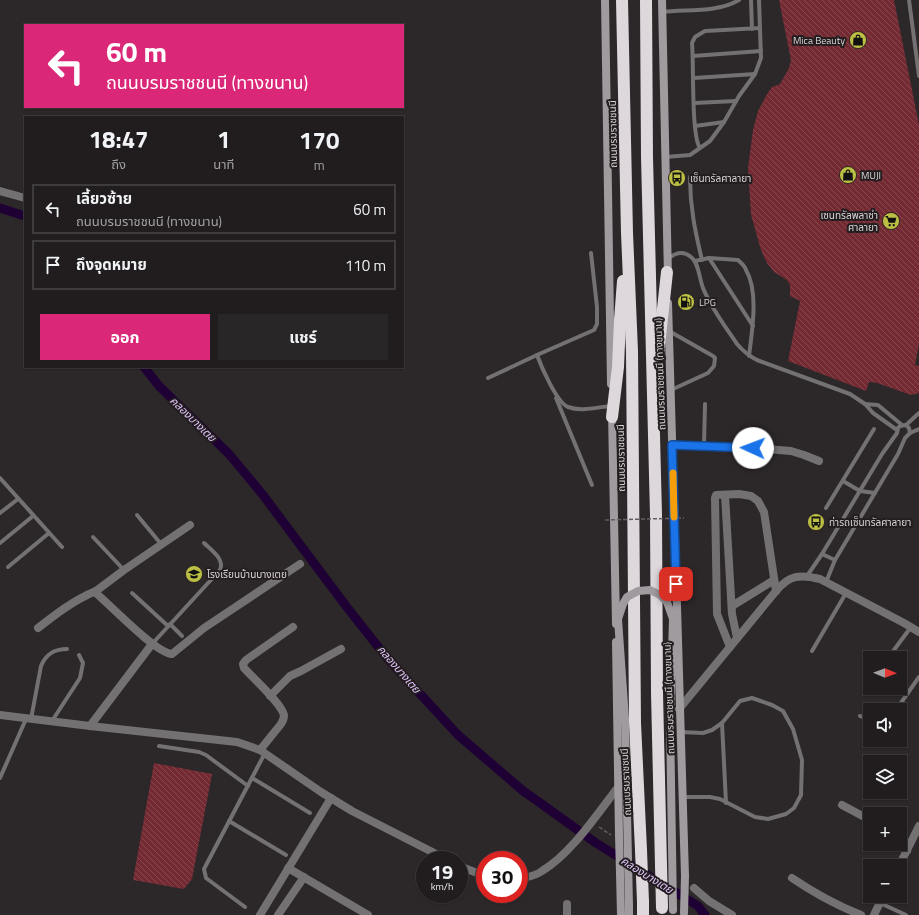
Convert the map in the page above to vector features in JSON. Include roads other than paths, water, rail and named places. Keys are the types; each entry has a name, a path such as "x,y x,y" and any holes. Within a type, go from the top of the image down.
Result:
{"highway":[{"name":"ถนนบรมราชชนนี","path":"622,0 627,233 632,351 635,723 644,915"},
{"path":"646,0 661,865 668,912"},
{"path":"612,411 618,367 627,233"},
{"path":"653,397 667,272"}],"main road":[{"path":"605,0 621,915"},
{"name":"ถนนบรมราชชนนี (ทางขนาน)","path":"662,0 667,272 685,876 684,914"},
{"path":"629,915 625,719 618,619 627,597 638,591 650,590 660,595 667,602 673,619 670,719 668,912"}],"street":[{"path":"0,191 24,198"},
{"path":"672,445 791,451 804,454 819,461"},
{"path":"730,647 717,614 716,495 746,495 758,500 764,512 776,591"},
{"path":"725,495 732,606 737,638"},
{"path":"38,628 58,612 96,591 190,525"},
{"path":"716,555 728,555"},
{"path":"96,591 97,594 152,644 167,654 172,654 204,628 300,564"},
{"path":"680,708 781,585 793,577 807,576 820,579 919,632"},
{"path":"732,606 774,580"},
{"path":"263,752 284,720 284,715 280,706 244,668 243,664 246,660 293,627"},
{"path":"90,726 152,644"},
{"path":"270,696 290,676 341,649"},
{"path":"0,714 52,722 237,742 263,752 352,811 430,851"},
{"path":"528,877 541,872 557,860 576,840 619,786"},
{"path":"260,915 331,798"},
{"path":"842,805 863,816"},
{"path":"903,859 919,826"},
{"path":"288,868 368,915"},
{"path":"278,915 304,877"},
{"path":"792,878 814,893 861,915"},
{"path":"694,888 709,901 732,915"},
{"path":"874,915 880,903"},
{"path":"567,904 567,915"}],"lane":[{"path":"662,12 722,7 739,0"},
{"path":"751,0 752,29"},
{"path":"665,157 690,155 710,141 755,74 761,58 759,0"},
{"path":"909,0 919,76"},
{"path":"700,148 697,144 695,126 692,43 695,37 705,31 760,28"},
{"path":"693,56 761,51"},
{"path":"694,78 755,74"},
{"path":"694,103 736,101"},
{"path":"695,126 724,122"},
{"path":"690,177 691,207 694,229 702,260"},
{"path":"488,378 594,330 597,324 597,307 591,253"},
{"path":"667,260 678,253 689,255 695,261 708,299 737,344 749,356 843,391 866,404 873,413 901,437 905,438"},
{"path":"695,261 709,258 738,260 746,269 752,289 754,306 749,356"},
{"path":"709,258 753,326"},
{"path":"669,330 715,358 714,366 708,373 671,390"},
{"path":"537,355 554,392 592,485"},
{"path":"554,392 567,407 612,411"},
{"path":"704,446 705,404"},
{"path":"866,404 878,405 909,428 910,433"},
{"path":"807,576 822,554 886,447 897,432 919,413"},
{"path":"826,508 874,428"},
{"path":"826,582 835,560 901,448 905,438 910,433 919,429"},
{"path":"1,480 62,548"},
{"path":"843,481 860,491 875,493"},
{"path":"0,513 18,499"},
{"path":"137,515 161,544"},
{"path":"0,543 33,516"},
{"path":"8,567 49,533"},
{"path":"93,537 124,570"},
{"path":"152,644 222,567 219,557 204,542"},
{"path":"822,554 835,560"},
{"path":"132,593 182,636"},
{"path":"812,651 846,593"},
{"path":"893,651 911,627"},
{"path":"0,778 29,719 44,659 49,653 55,650 67,649"},
{"path":"52,722 80,678 83,663 79,655"},
{"path":"901,703 919,677"},
{"path":"680,732 703,732 712,730 722,723 740,701 752,698 772,705 783,711 793,729 802,760 801,795 794,808 786,814 768,819 755,817 720,799 710,797 682,797"},
{"path":"722,723 726,803"},
{"path":"159,746 199,752 206,755 248,786"},
{"path":"245,907 206,878 204,869 248,786 263,752"},
{"path":"252,778 310,813"},
{"path":"229,821 286,855"},
{"path":"887,903 906,915"}],"waterway":[{"name":"คลองบางเตย","path":"0,208 24,216"},
{"name":"คลองบางเตย","path":"145,368 159,386 229,454 263,495 387,658 458,735 522,790 596,843 698,906 705,915"}],"place":[{"name":"Mica Beauty","path":"858,40"},
{"name":"MUJI","path":"848,175"},
{"name":"เซ็นทรัลศาลายา","path":"677,178"},
{"name":"เซนทรัลพลาซ่า ศาลายา","path":"891,221"},
{"name":"LPG","path":"686,302"},
{"name":"ท่ารถเซ็นทรัลศาลายา","path":"816,522"},
{"name":"โรงเรียนบ้านบางเตย","path":"194,574"}]}
